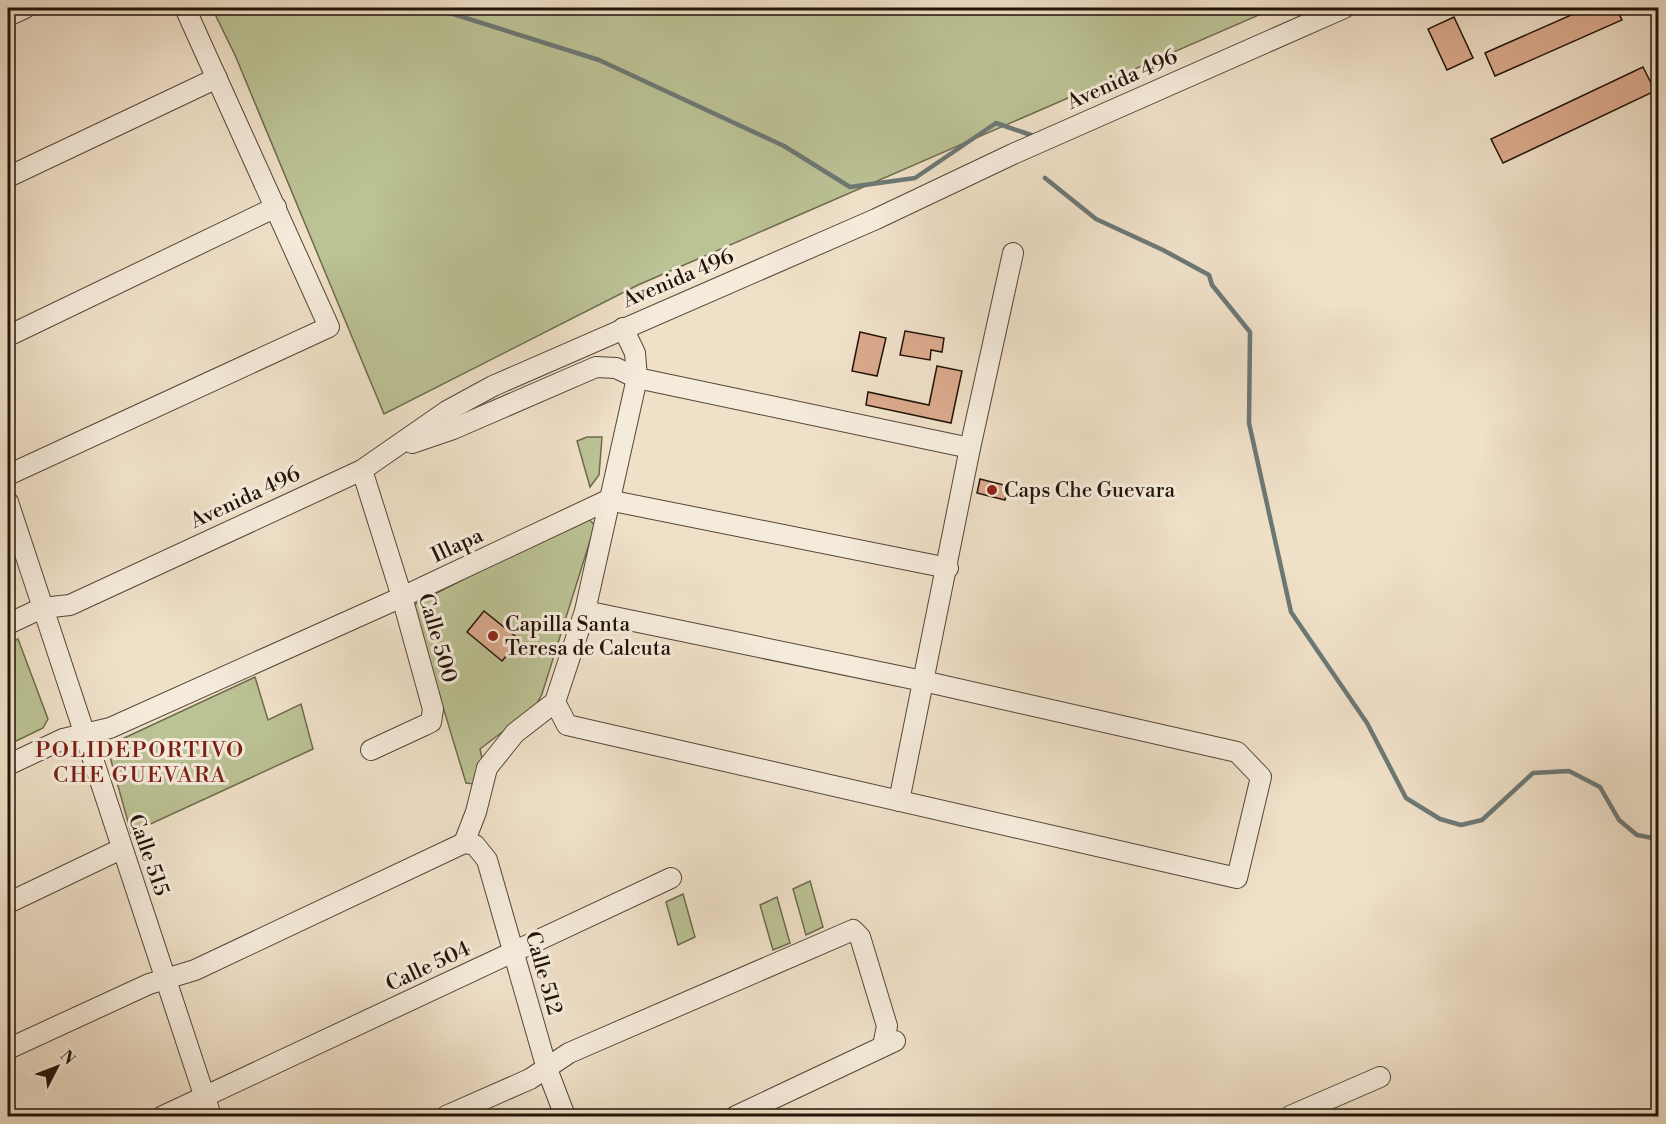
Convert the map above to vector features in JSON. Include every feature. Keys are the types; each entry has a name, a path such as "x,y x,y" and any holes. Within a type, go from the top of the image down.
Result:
{"street":[{"path":"8,16 25,8"},
{"path":"8,476 329,327 185,8"},
{"name":"Avenida 496","path":"8,624 42,608 70,605 362,470 447,411 475,396 623,328 876,219 1013,154 1344,8"},
{"path":"8,177 217,78"},
{"path":"8,336 276,207"},
{"path":"899,801 948,568 970,448 1013,253"},
{"path":"8,1049 149,984 195,970 470,844 487,768 515,733 555,702 585,611 637,378 635,353 623,328"},
{"path":"391,450 453,429 596,367 616,368 637,378 970,448"},
{"name":"Calle 500","path":"362,470 402,597 433,710 430,722 371,750"},
{"path":"608,500 948,568"},
{"name":"Illapa","path":"8,765 63,739 110,728 402,597 608,500"},
{"name":"Calle 515","path":"8,502 208,1107"},
{"path":"555,702 567,725 1237,878 1261,777 1238,752 923,681 585,611"},
{"name":"Calle 512","path":"470,844 487,860 547,1069 565,1116"},
{"path":"8,903 122,849"},
{"name":"Calle 504","path":"163,1116 208,1107 513,952 671,878"},
{"path":"446,1116 547,1069 569,1053 853,930 860,937 886,1026 889,1044 736,1116"},
{"path":"1290,1116 1312,1112 1380,1077"}],"green space":[{"path":"212,8 1275,8 638,285 384,414 235,55"},
{"path":"587,437 602,437 599,475 590,487 577,441"},
{"path":"586,517 595,525 542,694 535,707 480,749 482,758 474,784 466,783 414,611 415,604"},
{"path":"18,639 48,719 43,728 8,745 8,644"},
{"path":"255,677 268,720 301,704 313,749 131,833 107,746"},
{"path":"810,881 823,927 806,935 793,889"},
{"path":"683,894 695,937 678,945 666,902"},
{"path":"777,897 790,943 773,950 760,905"}],"building":[{"path":"1587,8 1616,8 1622,20 1495,76 1485,53"},
{"path":"1454,17 1473,58 1447,70 1428,29"},
{"path":"1643,67 1655,91 1503,163 1491,139"},
{"path":"905,331 944,338 942,352 931,350 930,360 900,355"},
{"path":"860,332 886,338 877,376 852,371"},
{"path":"937,366 962,371 951,423 866,405 868,392 929,405"},
{"name":"Caps Che Guevara","path":"980,479 1008,486 1005,500 977,493"},
{"name":"Capilla Santa Teresa de Calcuta","path":"484,611 520,640 502,661 467,632"}],"waterway":[{"path":"434,8 599,60 784,146 850,187 915,178 996,123 1031,135"},
{"path":"1045,178 1096,219 1163,250 1209,275 1212,285 1250,332 1249,423 1291,612 1367,723 1406,798 1440,819 1461,825 1482,820 1533,773 1569,771 1600,787 1619,820 1637,835 1658,839"}],"place":[{"name":"Caps Che Guevara","path":"992,490"},
{"name":"Capilla Santa Teresa de Calcuta","path":"493,636"}],"district":[{"name":"POLIDEPORTIVO CHE GUEVARA","path":"140,762"}]}
